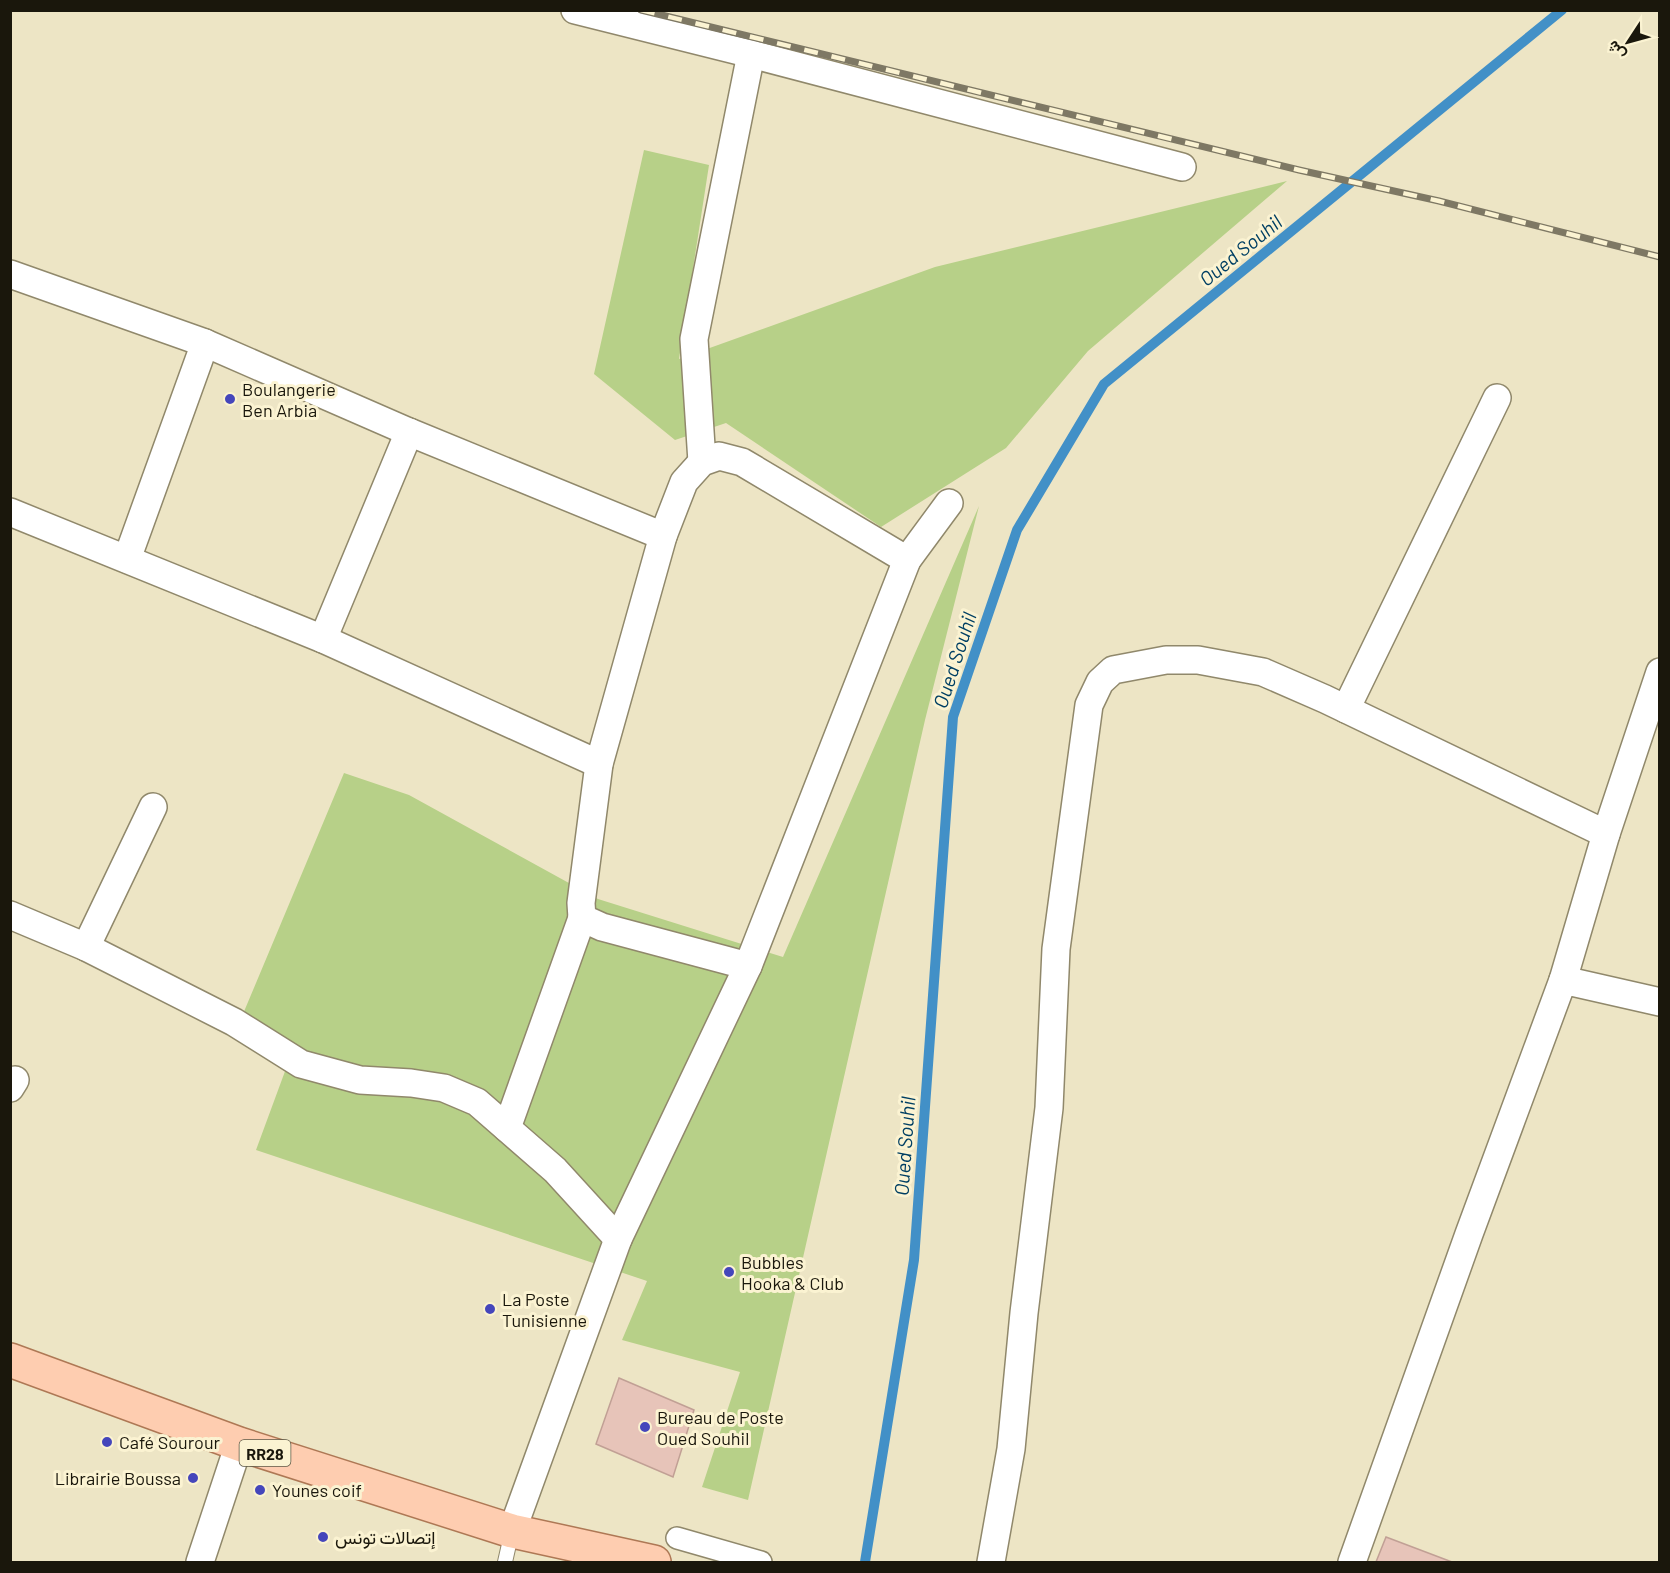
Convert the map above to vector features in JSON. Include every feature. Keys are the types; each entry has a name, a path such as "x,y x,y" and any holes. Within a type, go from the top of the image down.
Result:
{"main road":[{"name":"RR28","path":"10,1360 239,1444 518,1533 654,1563"},
{"name":"RR28","path":"518,1533 581,1563"}],"street":[{"path":"575,10 1182,166"},
{"path":"702,462 694,339 751,54"},
{"path":"10,274 205,343 409,432 663,537"},
{"path":"127,559 205,343"},
{"path":"1346,709 1497,398"},
{"path":"323,639 409,432"},
{"path":"507,1128 582,918 599,764 663,537 684,482 702,462 719,456 742,462 906,560"},
{"path":"518,1533 618,1239 748,966 906,560 949,502"},
{"path":"10,512 323,639 599,764"},
{"path":"991,1563 1011,1449 1024,1314 1049,1108 1056,949 1089,705 1100,682 1113,670 1166,660 1198,660 1263,672 1346,709 1606,834"},
{"path":"1352,1563 1469,1234 1563,980 1606,834 1659,672"},
{"path":"86,947 153,807"},
{"path":"10,915 86,947 234,1022 301,1064 360,1080 411,1083 444,1088 477,1102 555,1170 618,1239"},
{"path":"582,918 602,927 748,966"},
{"path":"1563,980 1659,1002"},
{"path":"200,1563 239,1444"},
{"path":"677,1538 761,1563"}],"lane":[{"path":"505,1563 518,1533"}],"green space":[{"path":"644,150 709,165 679,359 935,267 1287,181 1088,351 1006,448 881,527 726,423 675,440 594,374"},
{"path":"979,506 925,720 748,1500 702,1487 740,1372 622,1340 647,1281 256,1150 291,1055 235,1033 344,773 409,795 598,899 783,957"}],"building":[{"name":"Bureau de Poste Oued Souhil","path":"619,1378 694,1410 673,1477 596,1444"},
{"path":"1386,1537 1452,1562 1376,1562"}],"waterway":[{"name":"Oued Souhil","path":"865,1562 914,1260 953,717 1017,530 1104,384 1562,10"}],"railway":[{"path":"641,10 1299,170 1439,201 1660,257"}],"place":[{"name":"Boulangerie Ben Arbia","path":"230,399"},
{"name":"Bubbles Hooka & Club","path":"729,1272"},
{"name":"La Poste Tunisienne","path":"490,1309"},
{"name":"Bureau de Poste Oued Souhil","path":"645,1427"},
{"name":"Café Sourour","path":"107,1442"},
{"name":"Librairie Boussa","path":"193,1478"},
{"name":"Younes coif","path":"260,1490"},
{"name":"إتصالات تونس","path":"323,1537"}]}
